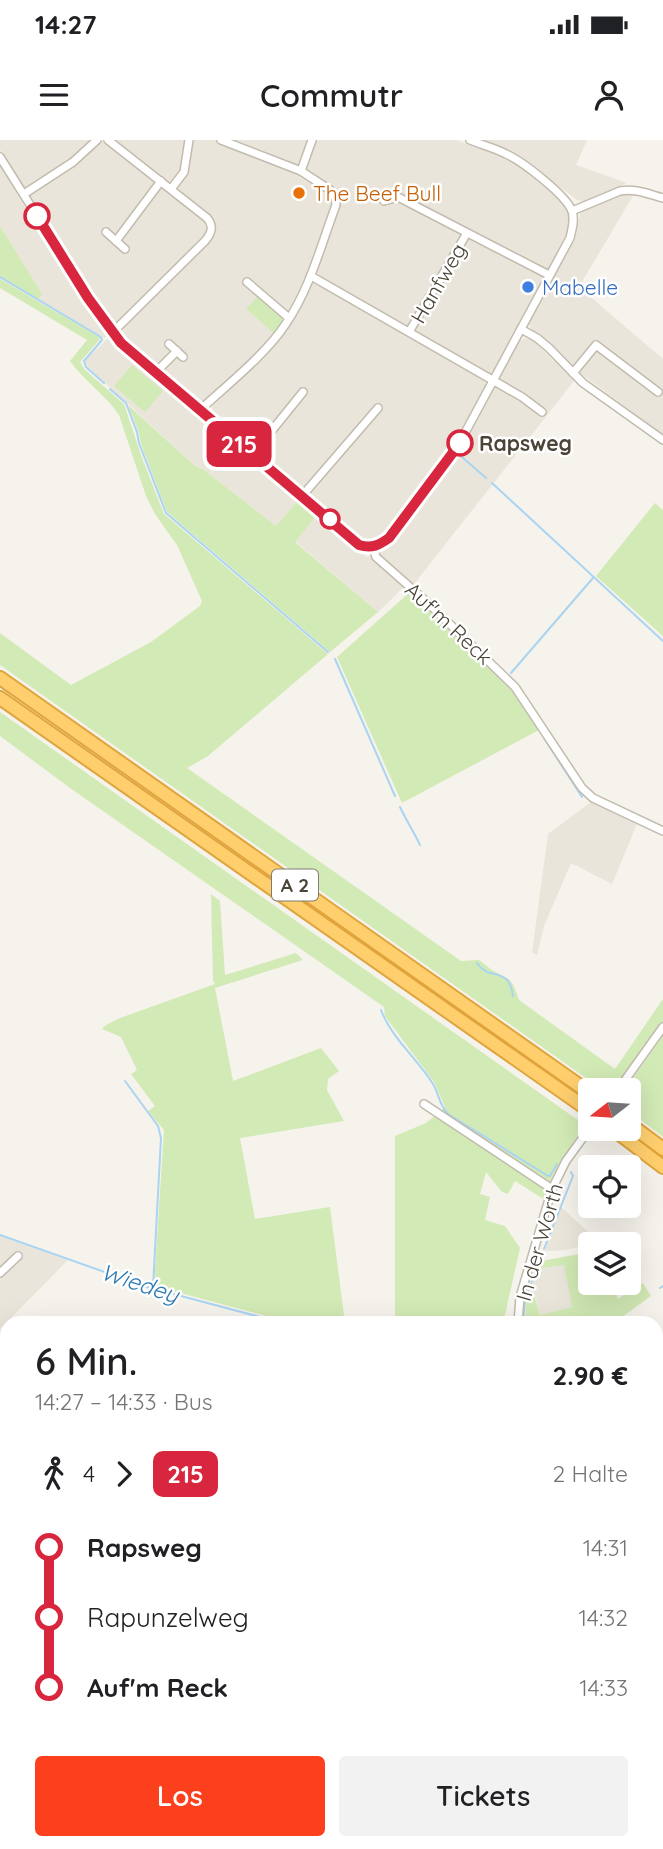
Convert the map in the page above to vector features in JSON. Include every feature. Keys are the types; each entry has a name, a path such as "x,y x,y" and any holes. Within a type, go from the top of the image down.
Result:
{"highway":[{"name":"A 2","path":"0,678 578,1085"},
{"name":"A 2","path":"0,698 578,1103"},
{"path":"641,1133 663,1150"},
{"path":"629,1141 663,1167"}],"street":[{"path":"23,194 73,162 97,140"},
{"path":"108,140 207,218 212,227 211,234 113,332"},
{"path":"171,189 184,172 189,140"},
{"path":"200,410 277,336 289,318 311,276 336,205 330,190 301,171 221,140"},
{"path":"301,171 312,140"},
{"path":"373,547 389,538 460,442 570,238 572,211 565,199 519,161 470,140"},
{"name":"Auf'm Reck","path":"0,157 88,298 130,352 359,545 373,547 376,557 515,687 582,788 593,798 663,831"},
{"path":"116,241 161,181"},
{"path":"572,211 626,190 663,198"},
{"path":"384,201 398,197 549,275"},
{"path":"106,232 125,248"},
{"name":"Hanfweg","path":"409,332 467,233"},
{"path":"311,276 522,397 542,412"},
{"path":"247,282 289,318"},
{"path":"521,329 549,348 583,383 663,440"},
{"path":"155,373 180,354 169,344"},
{"path":"573,373 596,345 658,392"},
{"path":"252,455 303,392"},
{"path":"302,496 378,408"},
{"path":"628,1078 663,1027"},
{"path":"424,1104 552,1189"},
{"name":"In der Worth","path":"519,1316 520,1297 552,1189 566,1161 581,1141"},
{"path":"0,1273 18,1256"}],"shaded area":[{"path":"0,140 101,140 204,221 207,230 118,322 112,322 0,150"},
{"path":"116,140 308,140 296,174 332,197 306,276 282,324 258,351 204,401 195,400 136,351 121,333 214,235 216,226 211,217"},
{"path":"316,140 456,140 516,164 562,202 568,212 567,236 492,375 318,274 317,269 343,197 342,193 306,169"},
{"path":"481,140 587,140 576,165 627,183 586,202 577,200 522,158"},
{"path":"0,165 43,238 109,335 104,338 38,299 42,294 0,226"},
{"path":"626,193 634,194 579,287 663,359 663,435 580,373 553,345 531,329 529,324 575,239 581,211"},
{"path":"312,282 485,380 486,385 452,446 378,540 362,539 212,412 212,404 262,356 292,319"},
{"path":"110,336 129,358 299,499 276,526 204,470 195,466 88,367 85,361"},
{"path":"525,338 535,342 574,381 414,584 380,555 379,550 392,540 457,455 520,341"},
{"path":"317,515 405,586 378,612 295,541"},
{"path":"591,802 637,824 612,884 571,863 544,926 537,955 532,952 548,834"},
{"path":"561,1207 588,1232 578,1232 578,1247 545,1250"},
{"path":"0,1236 68,1260 13,1316 0,1316"},
{"path":"564,1265 573,1307 540,1315 536,1299 530,1300 529,1294 537,1269"}],"green space":[{"path":"0,226 42,294 38,299 0,276"},
{"path":"0,279 101,338 80,362 85,370 124,404 164,514 328,654 208,756 187,768 461,961 479,960 509,979 519,1000 615,1069 663,999 663,1022 622,1078 586,1078 0,665 0,633 71,685 151,642 200,606 202,601 177,545 146,496 119,415 70,361 87,340 0,288"},
{"path":"259,295 281,314 282,324 274,333 246,309"},
{"path":"132,365 163,391 145,412 114,386"},
{"path":"128,405 195,466 204,470 276,526 299,499 317,515 295,542 378,612 330,652 167,512"},
{"path":"655,503 663,510 663,636 596,576"},
{"path":"410,592 500,677 539,730 402,803 337,657"},
{"path":"0,712 578,1120 578,1136 553,1175 545,1200 515,1181 508,1194 502,1192 486,1172 480,1194 490,1197 485,1220 505,1226 520,1248 505,1316 395,1316 395,1136 426,1123 445,1107 434,1082 385,1016 384,1007 70,788 0,736"},
{"path":"211,894 220,901 225,975 296,953 303,960 215,988 233,1081 321,1048 339,1071 328,1079 327,1090 344,1121 240,1138 255,1219 330,1207 344,1316 266,1316 154,1286 164,1130 148,1111 155,1106 131,1074 137,1070 121,1037 102,1029 120,1018 215,984"},
{"path":"663,1035 663,1137 641,1120 641,1078 633,1078"},
{"path":"578,1254 578,1295 616,1295 618,1299 624,1295 641,1295 643,1283 651,1296 624,1316 525,1316 526,1302 535,1298 540,1315 572,1307 564,1265 537,1269 541,1261"}],"waterway":[{"path":"0,277 101,337 102,340 84,361 86,367 104,383"},
{"path":"110,389 126,403 166,513 328,652"},
{"path":"462,457 486,478"},
{"path":"492,483 663,641"},
{"path":"511,673 593,578"},
{"path":"335,659 395,796"},
{"path":"544,738 582,797"},
{"path":"400,807 420,845"},
{"path":"477,963 487,972 507,980 513,996"},
{"path":"381,1010 398,1039 433,1084 448,1114 548,1176 557,1164"},
{"path":"125,1081 158,1126 161,1138 153,1287"},
{"path":"544,1249 573,1176 571,1172"},
{"name":"Wiedey","path":"0,1235 147,1287 257,1316"},
{"path":"527,1294 539,1263"},
{"path":"524,1316 525,1301"}],"bus line":[{"name":"215","path":"37,216 88,298 121,343 359,545 373,547 389,538 460,443"}],"place":[{"name":"The Beef Bull","path":"299,193"},
{"name":"Mabelle","path":"528,287"},
{"name":"Rapsweg","path":"460,443"}]}
